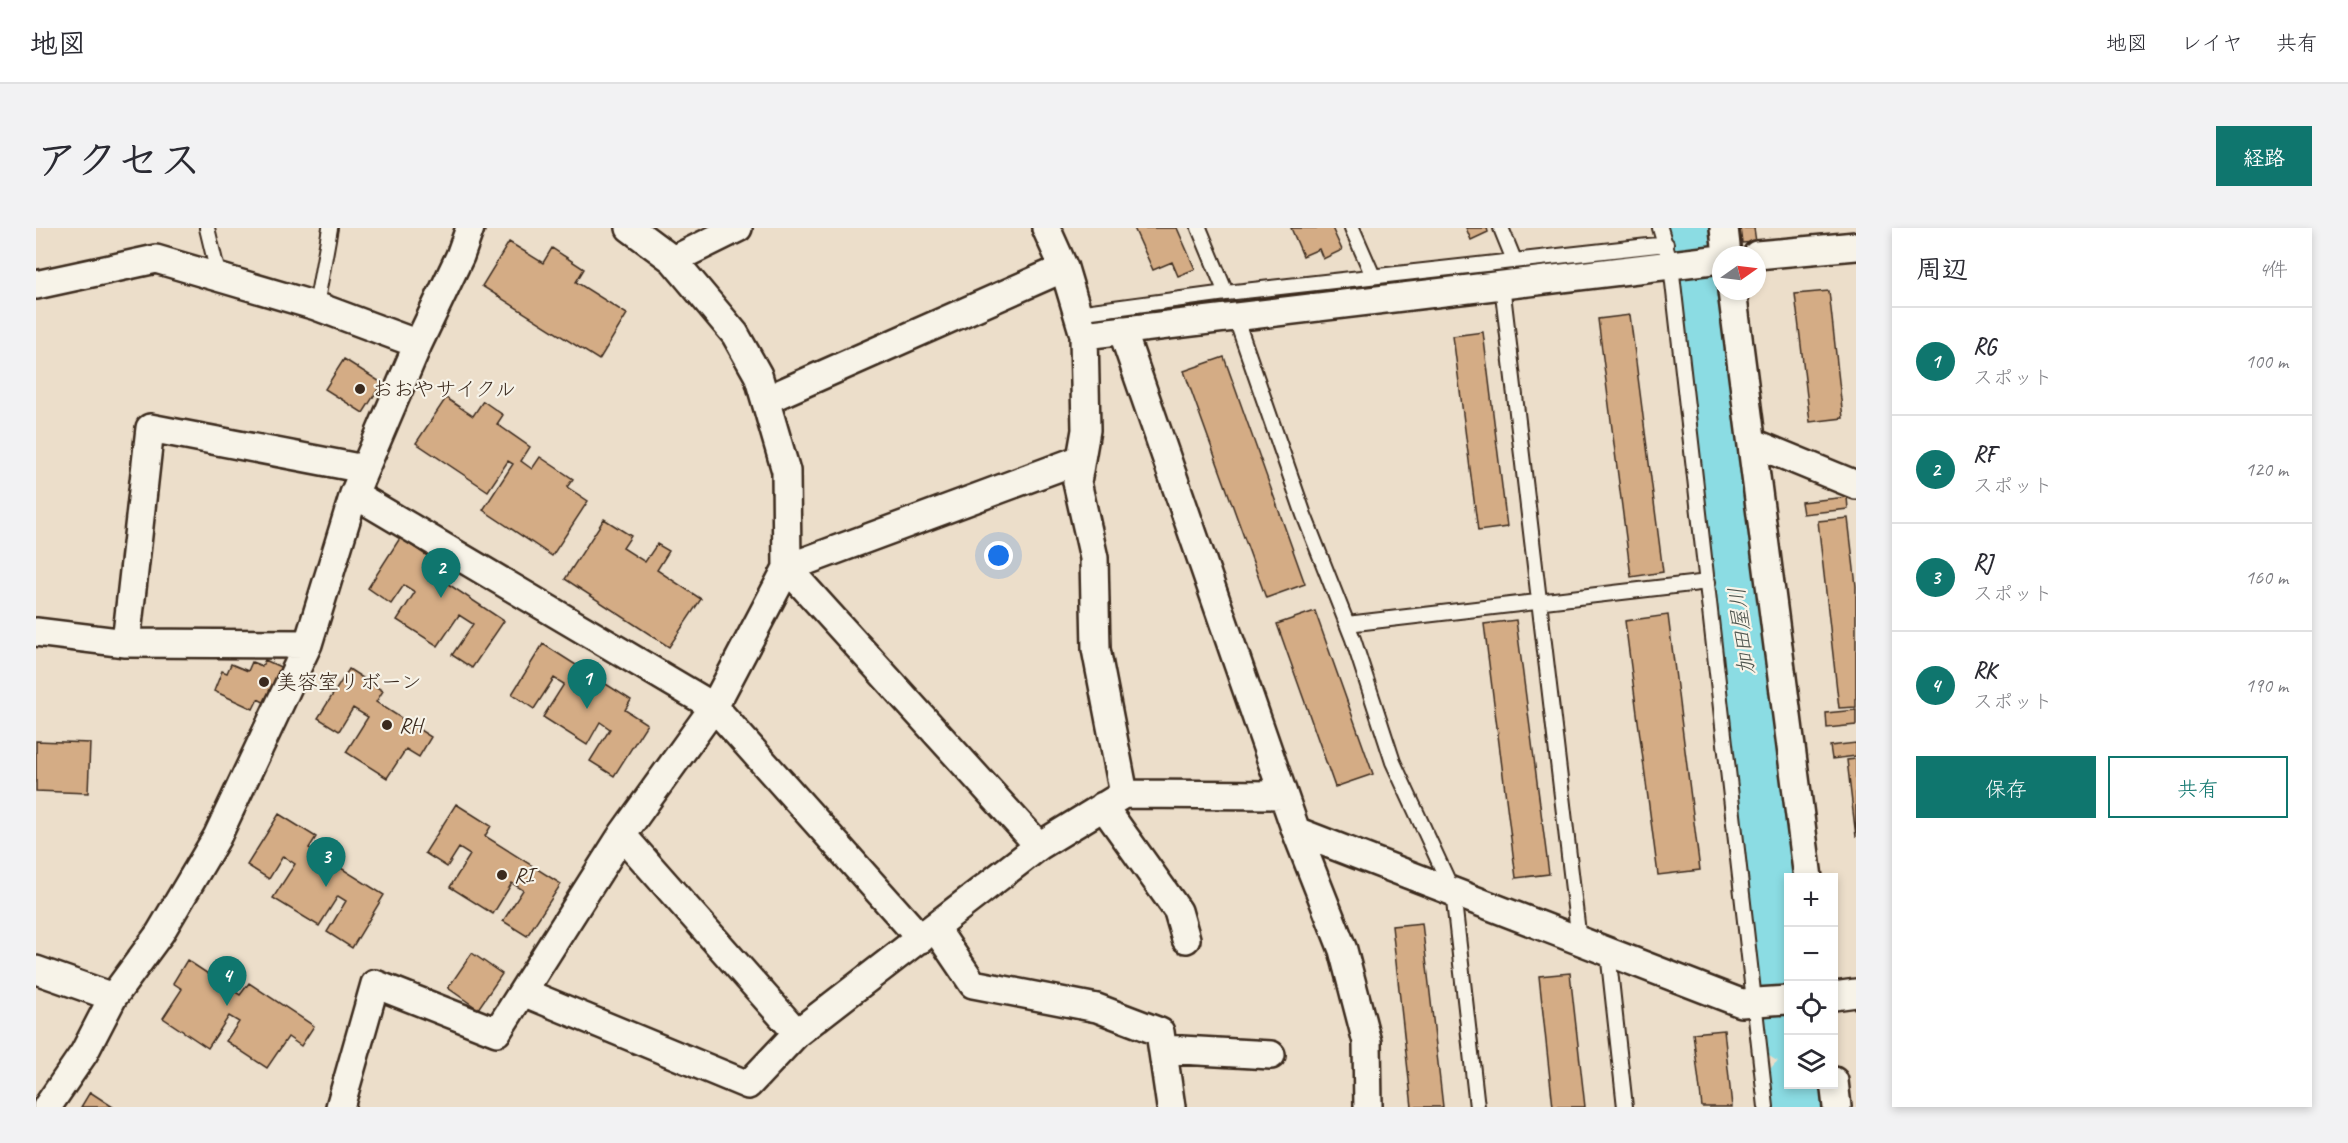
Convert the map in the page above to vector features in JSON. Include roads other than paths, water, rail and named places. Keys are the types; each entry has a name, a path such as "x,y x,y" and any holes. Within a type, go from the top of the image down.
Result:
{"street":[{"path":"47,1107 84,1053 113,997 160,933 217,837 308,645 359,482 418,344 460,256 470,228"},
{"path":"340,1107 375,984 497,1032 622,835 714,707 787,567 786,471 768,399 758,375 735,334 673,260 630,228"},
{"path":"673,260 738,228"},
{"path":"1046,228 1064,268 1080,324 1086,430 1077,482 1094,558 1096,649 1113,800 1178,911 1186,939"},
{"path":"1722,246 1724,228"},
{"path":"1766,254 1856,246"},
{"path":"1080,324 1122,330 1230,304 1502,285 1674,257 1712,258"},
{"path":"36,285 156,259 316,306 418,344"},
{"path":"768,399 1064,268"},
{"path":"1733,300 1754,443 1807,873"},
{"path":"1122,330 1283,795 1346,961 1366,1042 1368,1107"},
{"path":"126,643 150,428 359,482 714,707 928,933 973,984 1097,1008 1160,1032 1171,1107"},
{"path":"1754,443 1856,485"},
{"path":"787,567 1081,459"},
{"path":"787,567 1039,846"},
{"path":"36,632 126,643 308,645"},
{"path":"523,992 748,1085 797,1034 1039,846 1113,800 1283,795"},
{"path":"1296,831 1741,1004 1772,1001"},
{"path":"622,835 797,1034"},
{"path":"36,970 113,997"},
{"path":"1838,995 1856,993"},
{"path":"1163,1049 1271,1055"},
{"path":"1834,1089 1837,1107"}],"lane":[{"path":"207,228 219,278"},
{"path":"316,306 330,228"},
{"path":"1198,228 1230,304 1304,515 1347,624 1393,762 1453,892 1477,1107"},
{"path":"1352,228 1373,276"},
{"path":"1501,228 1514,260"},
{"path":"1660,228 1674,257 1708,582 1772,1001 1766,1107"},
{"path":"1080,324 1230,304 1373,276 1514,260 1674,257"},
{"path":"1502,285 1579,941"},
{"path":"1347,624 1708,582"},
{"path":"1608,952 1625,1107"}],"waterway":[{"name":"加田屋川","path":"1693,228 1784,1001"},
{"name":"加田屋川","path":"1795,1089 1797,1107"}],"place":[{"name":"おおやサイクル","path":"360,389"},
{"name":"RF","path":"441,598"},
{"name":"美容室リボーン","path":"264,682"},
{"name":"RG","path":"587,709"},
{"name":"RH","path":"387,725"},
{"name":"RI","path":"502,875"},
{"name":"RJ","path":"326,887"},
{"name":"RK","path":"227,1006"}]}
